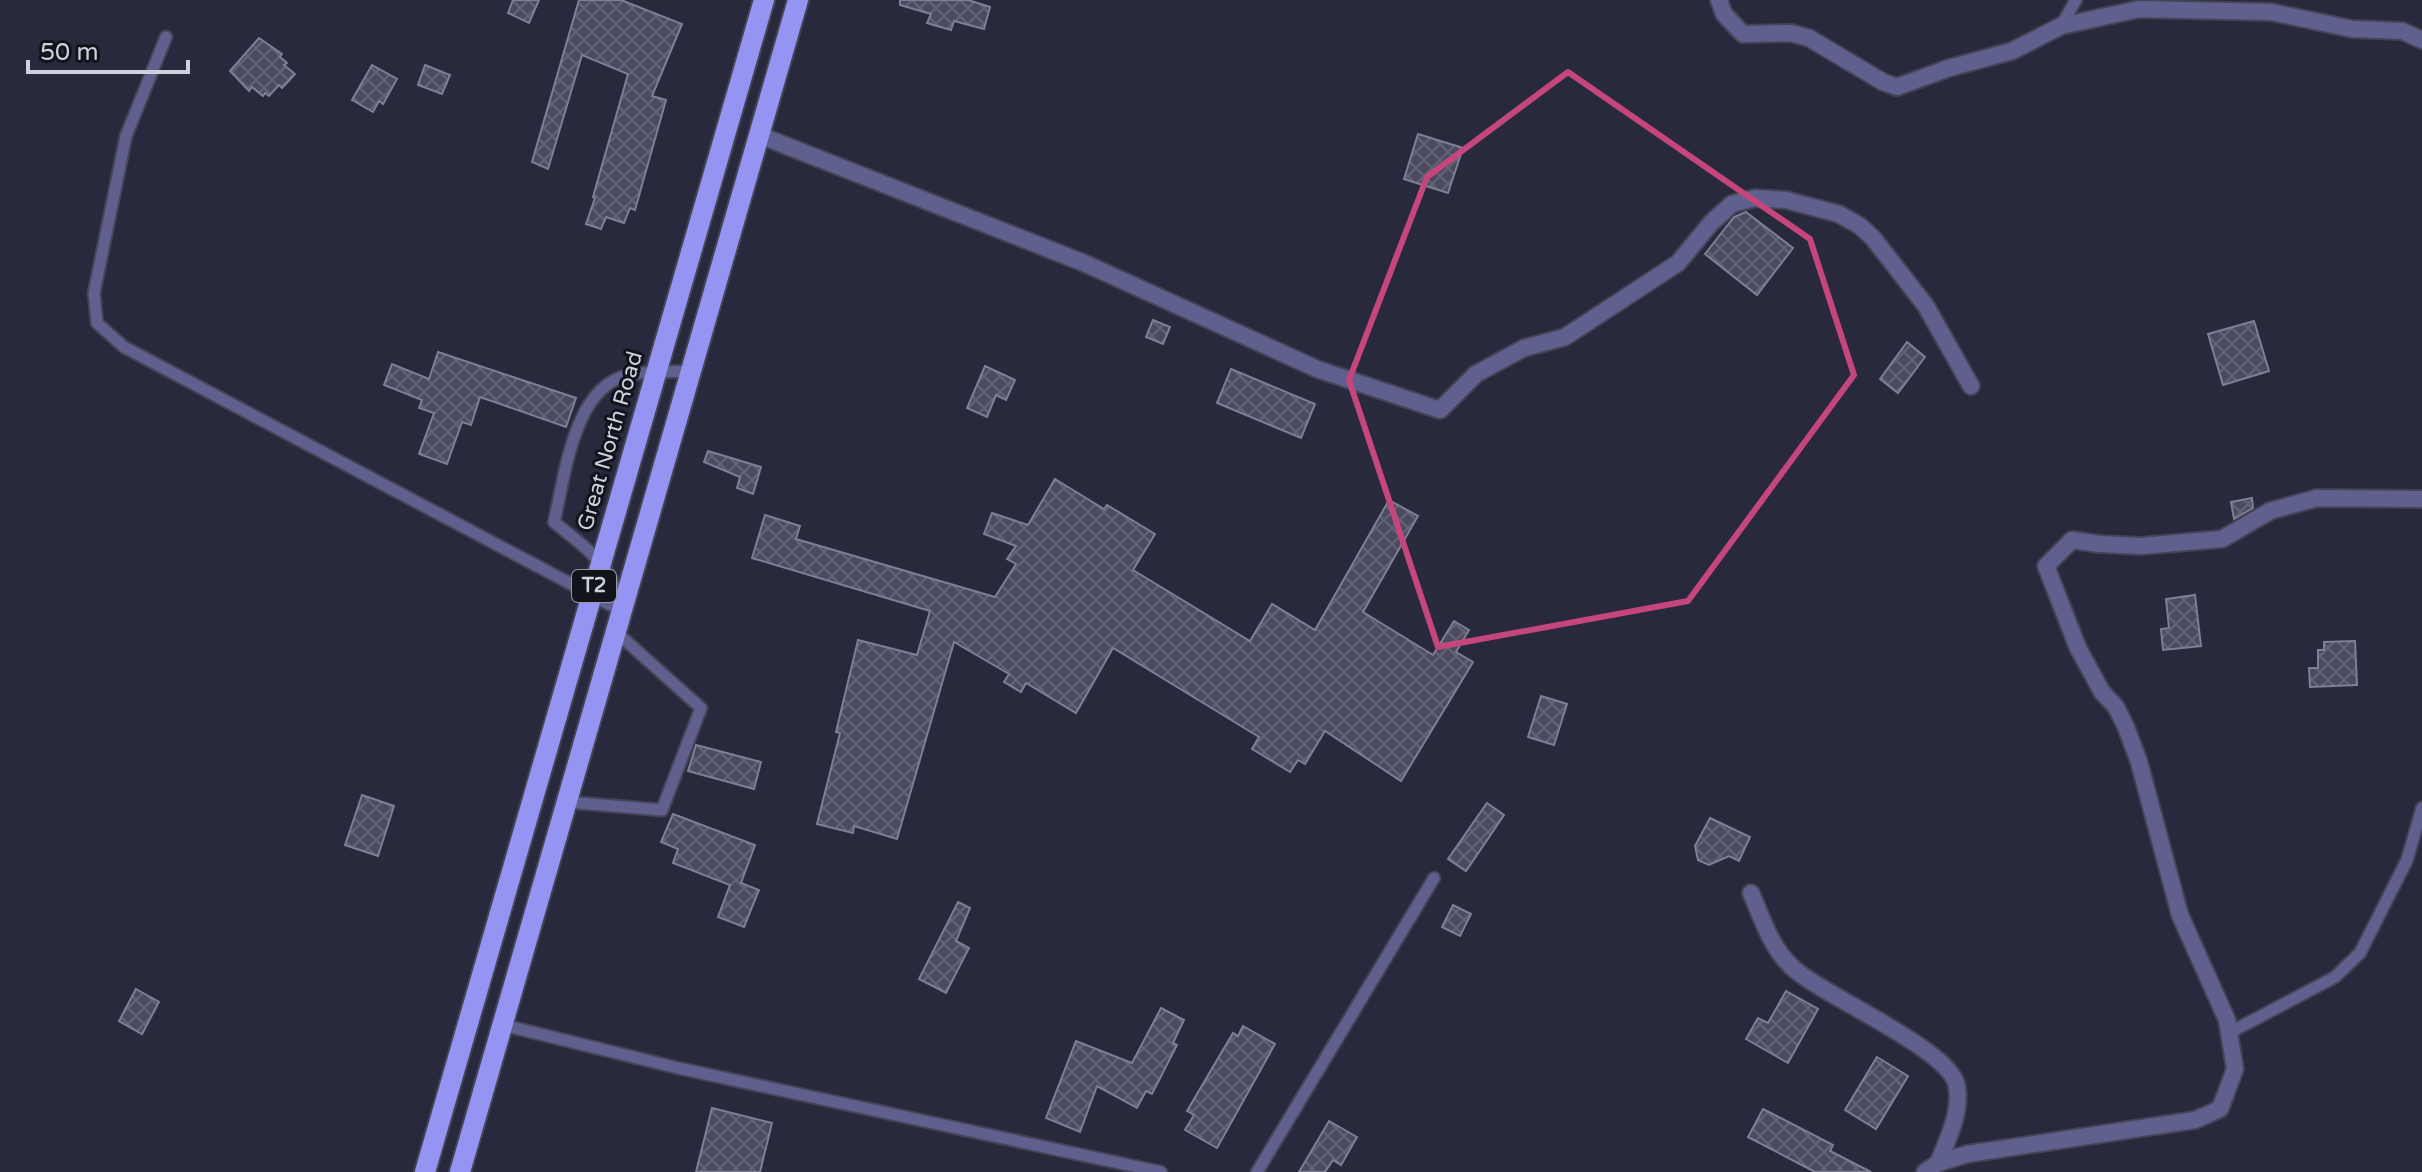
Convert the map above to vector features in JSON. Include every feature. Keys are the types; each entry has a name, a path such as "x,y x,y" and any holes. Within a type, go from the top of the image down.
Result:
{"main road":[{"name":"Great North Road","path":"425,1172 764,0"},
{"name":"T2","path":"460,1172 798,0"}],"street":[{"path":"1719,0 1724,14 1743,34 1791,33 1809,38 1897,87 1949,68 2012,51 2061,26 2139,9 2271,12 2352,29 2402,31 2422,40"},
{"path":"759,135 1084,263 1317,369 1440,410 1476,374 1524,348 1565,337 1678,263 1711,223 1732,204 1755,198 1786,200 1839,214 1873,238 1926,306 1971,386"},
{"path":"1931,1167 1967,1154 2195,1120 2220,1109 2235,1069 2227,1020 2180,915 2139,762 2126,727 2078,648 2046,566 2072,540 2141,546 2222,539 2270,511 2317,498 2422,499"},
{"path":"1751,893 1770,937 1789,965 1808,981 1870,1016 1948,1068 1957,1084 1952,1131 1931,1167"}],"lane":[{"path":"2061,26 2076,0"},
{"path":"166,37 126,136 94,293 97,323 124,347 622,611"},
{"path":"622,611 615,580 554,522 572,445 583,416 603,385 626,376 690,371"},
{"path":"566,802 662,810 701,708 616,632"},
{"path":"2229,1033 2335,977 2360,953 2407,860 2422,808"},
{"path":"1257,1172 1434,878"},
{"path":"503,1025 678,1068 1161,1172"}],"highlighted area":[{"path":"1568,72 1810,239 1854,375 1688,601 1438,647 1349,380 1427,177"}],"building":[{"path":"513,0 539,0 529,23 508,13"},
{"path":"579,0 621,0 682,24 652,96 666,100 635,210 630,208 624,223 606,217 601,229 586,224 628,74 582,55 548,169 532,162"},
{"path":"900,0 968,0 990,7 984,29 954,21 951,30 927,23 931,14 900,5"},
{"path":"259,38 282,54 280,57 287,63 284,65 295,74 269,96 265,93 263,96 252,87 249,91 230,71"},
{"path":"372,65 397,79 383,104 379,101 373,112 352,100"},
{"path":"425,65 450,75 442,94 418,85"},
{"path":"1418,134 1463,148 1448,193 1404,179"},
{"path":"1746,212 1793,248 1757,295 1705,254 1734,217"},
{"path":"1153,320 1170,327 1163,344 1146,337"},
{"path":"2254,321 2269,371 2223,385 2208,334"},
{"path":"1907,342 1925,357 1898,393 1880,379"},
{"path":"438,352 576,398 566,427 480,397 471,425 462,422 447,464 419,454 434,413 419,408 422,400 384,385 392,364 429,379"},
{"path":"985,366 1015,380 1006,400 996,395 987,417 967,408"},
{"path":"1231,369 1315,404 1301,438 1217,403"},
{"path":"708,451 761,467 753,494 737,488 740,477 704,462"},
{"path":"1055,479 1104,509 1107,505 1155,534 1133,570 1250,641 1272,604 1315,630 1389,500 1418,516 1363,612 1433,655 1454,621 1469,630 1456,652 1473,662 1401,781 1325,731 1305,764 1298,760 1290,772 1252,749 1259,737 1113,648 1076,713 1026,683 1021,692 1004,682 1009,674 954,642 897,839 854,826 853,833 817,824 840,733 836,732 858,640 917,655 930,611 752,558 765,515 800,526 796,539 995,597 1016,564 1007,559 1016,546 984,534 992,513 1028,525"},
{"path":"2252,498 2253,508 2234,519 2231,502"},
{"path":"2195,595 2201,646 2163,650 2161,629 2169,628 2166,599"},
{"path":"2355,641 2357,685 2310,687 2309,668 2318,668 2318,650 2324,650 2324,642"},
{"path":"1541,696 1567,704 1554,745 1528,737"},
{"path":"696,745 761,762 754,789 688,771"},
{"path":"362,795 394,806 378,856 345,845"},
{"path":"1487,803 1504,815 1466,871 1448,859"},
{"path":"673,814 755,845 741,883 759,890 744,927 718,917 730,885 673,863 678,849 661,842"},
{"path":"1710,818 1750,837 1739,861 1729,856 1709,865 1698,860 1695,846"},
{"path":"958,902 970,908 956,941 969,948 946,993 919,979"},
{"path":"1453,905 1471,914 1460,936 1442,927"},
{"path":"136,989 159,1002 142,1034 119,1021"},
{"path":"1786,991 1818,1009 1788,1063 1746,1039 1758,1018 1768,1023"},
{"path":"1161,1008 1184,1020 1173,1043 1177,1045 1152,1094 1146,1091 1137,1108 1097,1086 1080,1132 1046,1118 1076,1041 1132,1063"},
{"path":"1243,1026 1275,1044 1217,1148 1185,1130 1194,1115 1187,1111 1233,1033 1238,1036"},
{"path":"1877,1057 1908,1076 1876,1129 1845,1110"},
{"path":"712,1108 772,1123 760,1172 696,1172"},
{"path":"1763,1109 1833,1145 1830,1151 1871,1172 1815,1172 1748,1137"},
{"path":"1329,1121 1357,1137 1341,1165 1333,1160 1325,1172 1299,1172"}]}
